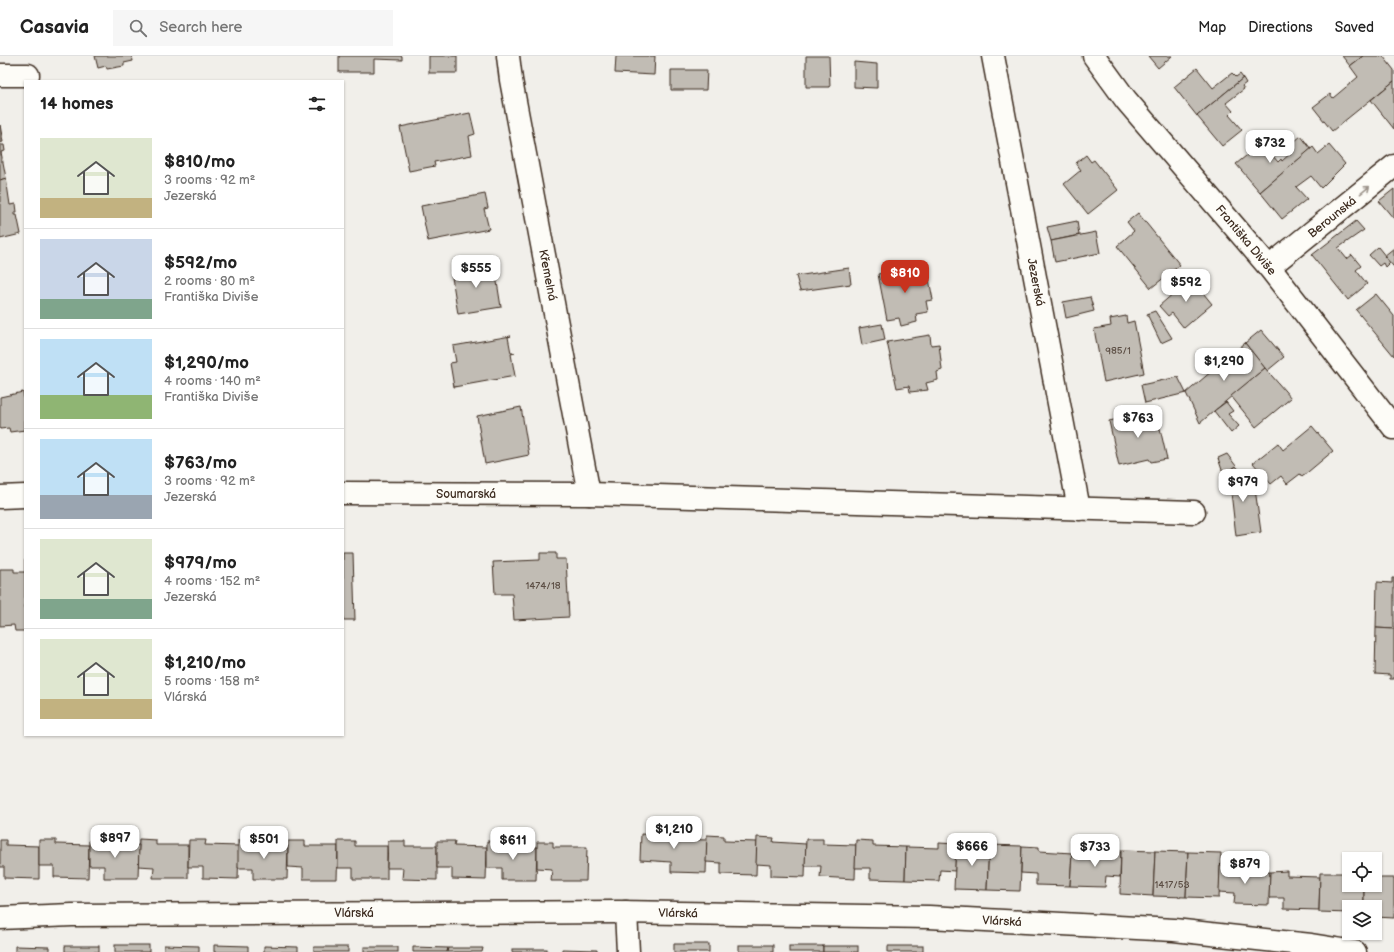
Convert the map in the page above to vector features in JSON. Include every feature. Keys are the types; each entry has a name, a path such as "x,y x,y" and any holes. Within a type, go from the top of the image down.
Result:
{"street":[{"name":"Křemelná","path":"508,56 512,88 589,494"},
{"name":"Jezerská","path":"993,56 1080,509"},
{"name":"Františka Diviše","path":"1094,56 1126,100 1270,268 1394,428"},
{"path":"0,75 28,71"},
{"name":"Berounská","path":"1270,268 1394,166"},
{"name":"Soumarská","path":"344,494 589,494 1194,512"},
{"path":"0,497 24,496"},
{"path":"626,912 628,952"},
{"name":"Vlárská","path":"0,918 72,915 626,912 929,917 1142,928 1311,945 1355,952"}],"building":[{"path":"95,56 132,56 133,61 124,63 124,66 107,69 106,66 98,68"},
{"path":"339,56 402,56 402,60 374,59 374,72 339,72"},
{"path":"429,56 457,56 457,73 429,73"},
{"path":"616,56 655,56 654,75 615,73"},
{"path":"806,56 829,56 830,87 806,87"},
{"path":"1148,56 1172,56 1158,68"},
{"path":"1342,56 1363,56 1350,66"},
{"path":"1363,56 1383,56 1394,70 1394,81 1332,131 1313,107 1330,94 1333,98 1358,77 1350,66"},
{"path":"854,62 877,64 877,88 854,87"},
{"path":"1197,68 1213,88 1232,73 1236,77 1240,74 1243,78 1197,116 1174,87"},
{"path":"671,70 707,70 706,90 671,90"},
{"path":"1243,78 1246,83 1242,86 1244,89 1226,103 1233,111 1229,115 1242,130 1222,146 1197,116"},
{"path":"1394,81 1394,129 1371,100"},
{"path":"470,113 475,134 469,136 472,155 434,162 435,166 409,171 400,127"},
{"path":"0,125 3,142 0,143"},
{"path":"1301,136 1311,149 1260,192 1236,164 1256,148 1261,154 1267,149 1278,162 1281,159 1282,161 1293,151 1289,146"},
{"path":"0,143 1,145 4,145 5,151 1,152 6,178 0,180"},
{"path":"1329,145 1345,164 1321,188 1311,176 1296,187 1307,199 1282,219 1260,192 1313,147 1318,154"},
{"path":"1086,155 1091,162 1094,160 1118,190 1088,214 1064,184 1081,170 1076,163"},
{"path":"6,178 10,205 16,204 17,212 14,212 14,215 17,215 21,234 0,239 0,180"},
{"path":"1394,189 1394,219 1379,201"},
{"path":"485,194 488,208 484,209 489,229 428,241 421,206"},
{"path":"1138,213 1180,265 1151,288 1117,246 1134,231 1127,222"},
{"path":"1077,221 1079,235 1051,241 1047,227"},
{"path":"1356,221 1364,230 1338,248 1347,259 1352,255 1361,266 1356,270 1367,284 1348,300 1312,255"},
{"path":"1096,232 1100,253 1055,262 1051,241"},
{"path":"1378,247 1390,262 1385,267 1383,263 1379,266 1369,255"},
{"path":"1394,248 1394,267 1384,256"},
{"path":"494,263 501,307 458,314 451,271"},
{"path":"918,266 921,276 928,274 933,300 926,301 928,312 916,314 917,322 901,326 899,318 887,320 878,274"},
{"path":"849,268 851,284 800,291 796,276"},
{"path":"1191,278 1212,304 1184,328 1172,313 1168,316 1159,306"},
{"path":"1376,294 1394,316 1394,356 1356,310"},
{"path":"1090,297 1094,311 1066,318 1063,302"},
{"path":"1155,311 1172,338 1161,343 1147,314"},
{"path":"1126,316 1127,323 1134,321 1144,373 1104,382 1094,329 1111,326 1110,319"},
{"path":"882,324 885,340 862,345 859,328"},
{"path":"1261,330 1284,357 1267,371 1245,343"},
{"path":"930,335 931,345 939,344 942,370 937,372 938,380 926,383 928,390 910,392 909,386 897,388 887,342"},
{"path":"511,336 508,337 511,353 515,353 511,354 515,376 454,387 450,363 456,362 453,346"},
{"path":"1245,343 1265,368 1200,423 1186,393"},
{"path":"1265,368 1291,398 1256,427 1231,396"},
{"path":"1178,377 1186,393 1145,403 1141,385"},
{"path":"23,392 24,430 10,432 9,428 0,429 0,397"},
{"path":"1226,402 1233,411 1228,414 1239,426 1231,433 1214,411"},
{"path":"521,407 529,455 485,464 477,416"},
{"path":"1156,411 1167,459 1151,462 1149,459 1119,466 1109,421"},
{"path":"1312,426 1333,451 1302,477 1300,474 1287,484 1281,476 1271,484 1253,463 1278,443 1283,450"},
{"path":"1227,454 1236,466 1224,476 1218,458"},
{"path":"1236,466 1255,489 1261,532 1236,536 1231,492 1224,476"},
{"path":"344,553 353,553 355,620 344,620"},
{"path":"540,553 556,553 556,559 566,559 569,617 514,620 512,594 495,594 493,562 540,560"},
{"path":"0,569 14,569 14,572 24,572 24,631 15,631 14,625 0,626"},
{"path":"1392,578 1394,578 1394,629 1376,628 1377,582 1392,583"},
{"path":"1376,628 1394,629 1394,679 1390,679 1390,675 1375,674"},
{"path":"657,824 675,824 675,839 707,840 706,873 671,872 671,862 640,860 641,834 656,835"},
{"path":"707,835 724,836 724,841 757,842 756,875 721,874 721,863 706,862"},
{"path":"757,837 774,838 773,842 806,844 805,877 771,876 771,865 756,864"},
{"path":"139,839 156,840 156,845 188,845 188,878 153,878 154,867 138,866"},
{"path":"806,839 823,839 823,844 856,845 855,879 820,877 821,866 805,866"},
{"path":"0,840 6,840 6,845 39,846 39,879 4,878 4,867 0,867"},
{"path":"39,840 56,840 56,844 89,845 88,878 54,877 54,866 39,866"},
{"path":"89,840 106,840 106,845 139,845 138,878 104,878 104,866 89,866"},
{"path":"189,840 206,840 205,845 239,846 238,879 203,878 203,867 188,867"},
{"path":"238,840 255,840 256,845 288,846 287,879 253,879 253,868 238,868"},
{"path":"856,840 873,841 873,846 906,847 905,880 870,879 870,868 855,868"},
{"path":"288,841 305,841 305,846 338,846 337,879 303,879 303,868 288,867"},
{"path":"338,841 355,841 355,846 387,846 387,879 353,879 353,868 338,868"},
{"path":"388,841 405,841 405,846 437,846 437,880 402,879 403,868 387,868"},
{"path":"437,841 455,841 454,846 487,847 486,880 452,879 452,868 437,868"},
{"path":"487,841 504,842 504,846 537,847 536,880 502,880 502,868 487,868"},
{"path":"537,842 553,842 553,847 587,847 586,881 551,881 552,869 537,868"},
{"path":"939,843 956,844 955,871 940,870 939,881 905,880 906,847 939,848"},
{"path":"956,844 989,845 987,890 954,889"},
{"path":"989,845 1022,846 1020,891 987,890"},
{"path":"1022,846 1039,847 1039,851 1072,853 1070,886 1036,885 1036,874 1021,873"},
{"path":"1105,849 1121,850 1120,877 1106,876 1105,887 1070,886 1072,853 1104,854"},
{"path":"1121,850 1155,851 1153,896 1120,894"},
{"path":"1155,851 1188,852 1186,897 1153,896"},
{"path":"1188,852 1221,853 1219,898 1186,897"},
{"path":"1220,865 1237,866 1237,870 1270,872 1269,905 1234,904 1235,893 1219,892"},
{"path":"1287,871 1287,876 1320,877 1319,910 1284,909 1284,898 1269,898 1270,872"},
{"path":"1320,873 1342,873 1342,892 1364,892 1364,900 1342,900 1342,913 1319,912"},
{"path":"1382,878 1394,878 1394,918 1382,917 1382,900 1364,900 1364,892 1382,892"},
{"path":"674,944 709,944 709,952 674,952"},
{"path":"115,945 149,945 149,952 115,952"},
{"path":"164,945 199,946 199,952 164,952"},
{"path":"214,945 248,946 248,952 214,952"},
{"path":"739,945 773,945 773,952 739,952"},
{"path":"15,946 49,947 49,952 15,952"},
{"path":"65,946 99,946 99,952 65,952"},
{"path":"264,946 298,947 298,952 264,952"},
{"path":"789,946 823,946 823,952 789,952"},
{"path":"823,946 858,946 858,952 823,952"},
{"path":"888,946 923,946 923,952 888,952"},
{"path":"314,947 348,947 348,952 314,952"},
{"path":"364,947 398,947 398,952 364,952"},
{"path":"413,947 448,948 447,952 413,952"},
{"path":"448,948 483,948 482,952 447,952"},
{"path":"512,949 547,949 547,952 512,952"},
{"path":"562,949 597,950 597,952 562,952"}]}
